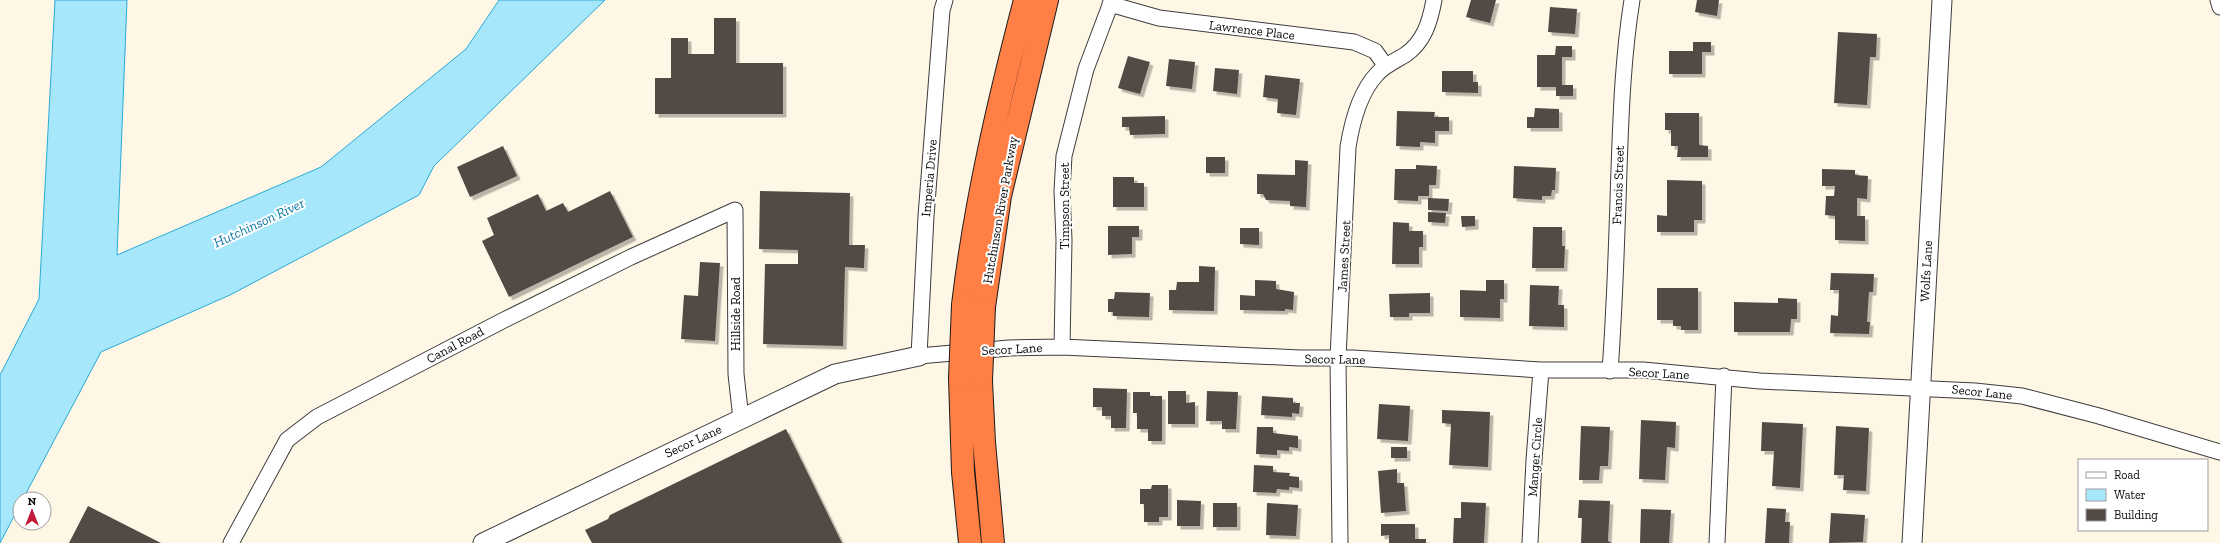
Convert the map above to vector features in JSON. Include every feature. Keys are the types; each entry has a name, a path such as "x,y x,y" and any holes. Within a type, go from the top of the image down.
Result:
{"highway":[{"name":"Hutchinson River Parkway","path":"970,543 962,472 960,378 962,305 979,198 1002,92 1025,0"},
{"name":"Hutchinson River Parkway","path":"993,543 984,442 981,382 984,307 994,233 1005,172 1047,0"}],"street":[{"name":"Imperia Drive","path":"919,356 926,216 942,10 945,0"},
{"name":"James Street","path":"1340,543 1338,358 1348,147 1351,128 1368,86 1385,65 1416,46 1425,34 1434,0"},
{"name":"Francis Street","path":"1610,371 1621,115 1628,24 1632,0"},
{"name":"Wolfs Lane","path":"1912,543 1942,0"},
{"path":"2218,0 2220,7"},
{"name":"Lawrence Place","path":"1111,2 1159,18 1354,42 1375,51 1385,65"},
{"name":"Timpson Street","path":"1062,347 1064,156 1086,69 1111,2"},
{"name":"Hillside Road","path":"735,210 736,374 741,419"},
{"name":"Canal Road","path":"232,543 287,440 317,417 511,316 735,210"},
{"name":"Secor Lane","path":"483,543 835,374 919,356 1008,348 1062,347 1338,358 1542,370 1643,370 1724,376 1760,381 1920,387 2022,396 2098,416 2220,452"},
{"name":"Manger Circle","path":"1530,543 1534,460 1542,370"},
{"path":"1717,543 1724,376"}],"water":[{"name":"Hutchinson River","path":"55,0 127,0 117,255 321,167 466,49 499,0 605,0 434,166 419,195 230,295 101,352 27,491 12,491 12,520 0,543 0,375 39,299"}],"building":[{"path":"1471,0 1496,0 1490,23 1466,17"},
{"path":"1697,0 1719,0 1717,16 1695,12"},
{"path":"1550,7 1577,9 1575,34 1548,32"},
{"path":"714,18 736,18 736,63 783,63 783,114 655,114 655,78 671,78 671,38 688,38 688,54 714,54"},
{"path":"1838,32 1877,34 1876,57 1870,57 1867,105 1834,103"},
{"path":"1693,42 1711,42 1711,52 1702,52 1702,74 1669,74 1669,51 1693,51"},
{"path":"1556,46 1572,46 1572,57 1562,57 1562,85 1573,85 1573,96 1556,96 1556,87 1537,87 1537,55 1555,55"},
{"path":"1128,56 1150,62 1140,94 1118,88"},
{"path":"1169,59 1195,62 1192,89 1166,86"},
{"path":"1215,68 1239,70 1237,94 1213,91"},
{"path":"1442,71 1473,71 1473,82 1478,82 1478,93 1442,92"},
{"path":"1265,75 1300,79 1296,115 1277,113 1278,99 1263,97"},
{"path":"1535,108 1559,109 1559,128 1527,128 1527,117 1534,117"},
{"path":"1397,111 1435,112 1434,117 1449,117 1449,131 1435,131 1435,143 1420,142 1420,147 1396,146"},
{"path":"1665,113 1699,113 1699,145 1708,146 1708,157 1677,157 1678,146 1671,146 1671,130 1665,130"},
{"path":"1165,116 1165,134 1130,135 1129,127 1122,127 1122,117"},
{"path":"503,146 517,176 470,197 457,167"},
{"path":"1206,157 1225,157 1225,173 1206,173"},
{"path":"1295,160 1308,161 1306,207 1290,206 1290,201 1266,200 1263,194 1257,194 1257,174 1295,175"},
{"path":"1416,165 1437,166 1436,185 1429,185 1429,196 1418,196 1418,201 1394,200 1395,169 1416,169"},
{"path":"1514,166 1556,168 1555,190 1552,190 1551,196 1542,196 1542,200 1513,198"},
{"path":"1822,169 1855,170 1855,175 1868,176 1867,199 1857,198 1857,216 1865,216 1865,241 1835,240 1835,216 1825,215 1826,196 1834,196 1835,186 1822,186"},
{"path":"1113,177 1134,177 1134,183 1144,183 1144,207 1113,207"},
{"path":"1667,180 1702,181 1702,220 1694,220 1694,232 1657,232 1657,215 1667,216"},
{"path":"610,191 633,237 509,297 482,241 494,235 487,218 538,194 546,211 563,203 568,212"},
{"path":"760,191 850,193 849,245 865,245 864,268 845,267 843,346 763,344 765,264 798,264 798,250 759,249"},
{"path":"1428,198 1449,199 1448,211 1428,210"},
{"path":"1428,212 1446,213 1445,223 1428,222"},
{"path":"1461,216 1475,216 1475,226 1462,227"},
{"path":"1393,222 1409,223 1409,231 1423,231 1423,247 1419,247 1419,264 1392,264"},
{"path":"1108,226 1139,226 1139,237 1132,237 1132,254 1108,255"},
{"path":"1533,227 1562,227 1562,246 1565,246 1564,268 1532,268"},
{"path":"1240,228 1259,228 1259,245 1240,244"},
{"path":"700,262 720,263 715,341 681,339 684,295 698,296"},
{"path":"1199,266 1215,267 1214,311 1169,310 1169,290 1176,290 1177,282 1199,282"},
{"path":"1831,273 1874,274 1873,292 1869,292 1867,322 1870,322 1869,334 1830,333 1831,315 1838,316 1839,290 1830,290"},
{"path":"1255,280 1276,281 1276,289 1294,292 1293,310 1240,310 1240,295 1255,296"},
{"path":"1486,280 1504,280 1504,299 1500,299 1500,318 1460,317 1460,290 1486,291"},
{"path":"1530,285 1559,286 1558,305 1564,305 1564,327 1529,326"},
{"path":"1657,288 1698,288 1698,330 1681,330 1681,326 1673,326 1673,320 1657,320"},
{"path":"1115,292 1150,293 1149,317 1113,316 1113,312 1108,312 1108,299 1114,299"},
{"path":"1430,293 1430,313 1409,313 1409,317 1390,317 1389,294"},
{"path":"1778,298 1797,299 1797,319 1791,319 1790,332 1734,332 1734,302 1778,303"},
{"path":"1093,388 1127,389 1126,428 1111,428 1111,416 1102,416 1102,407 1093,407"},
{"path":"1168,391 1186,391 1186,403 1195,402 1195,424 1168,424"},
{"path":"1207,391 1238,392 1236,429 1222,429 1222,421 1206,421"},
{"path":"1133,392 1150,392 1150,396 1162,396 1162,441 1148,441 1148,429 1137,429 1137,413 1133,413"},
{"path":"1262,396 1293,398 1293,403 1300,403 1299,414 1292,413 1292,417 1261,415"},
{"path":"1379,404 1410,406 1408,441 1377,439"},
{"path":"1442,410 1490,412 1488,467 1449,465 1451,424 1442,423"},
{"path":"1641,420 1676,422 1675,448 1667,447 1665,480 1639,479"},
{"path":"1762,422 1803,424 1800,488 1772,486 1774,451 1761,451"},
{"path":"1581,426 1610,427 1608,466 1600,466 1599,480 1579,480"},
{"path":"1836,426 1869,428 1866,491 1843,490 1844,475 1834,475"},
{"path":"1257,427 1273,427 1273,433 1298,436 1298,448 1289,447 1289,451 1277,450 1277,455 1256,454"},
{"path":"786,429 842,543 592,543 585,530 608,519 610,515"},
{"path":"1391,447 1407,447 1407,458 1391,458"},
{"path":"1254,465 1273,466 1273,472 1290,473 1289,476 1299,477 1299,488 1289,487 1289,490 1277,489 1276,493 1253,492"},
{"path":"1397,469 1397,483 1404,483 1406,511 1381,513 1378,471"},
{"path":"1152,485 1168,485 1168,517 1159,517 1159,522 1144,522 1144,504 1140,504 1140,489 1151,489"},
{"path":"1177,500 1201,501 1200,526 1177,526"},
{"path":"1579,500 1610,501 1608,541 1612,543 1581,543 1582,518 1578,518"},
{"path":"1461,502 1486,503 1484,543 1453,543 1454,518 1461,518"},
{"path":"1213,503 1237,503 1237,527 1213,527"},
{"path":"1267,503 1298,505 1296,536 1266,535"},
{"path":"88,506 161,543 69,543"},
{"path":"1767,508 1786,509 1785,522 1790,522 1789,543 1765,543"},
{"path":"1641,509 1671,510 1669,543 1640,543"},
{"path":"1831,513 1865,515 1863,542 1829,543"},
{"path":"1381,524 1415,524 1415,539 1426,539 1426,543 1389,543 1389,535 1381,536"}]}
